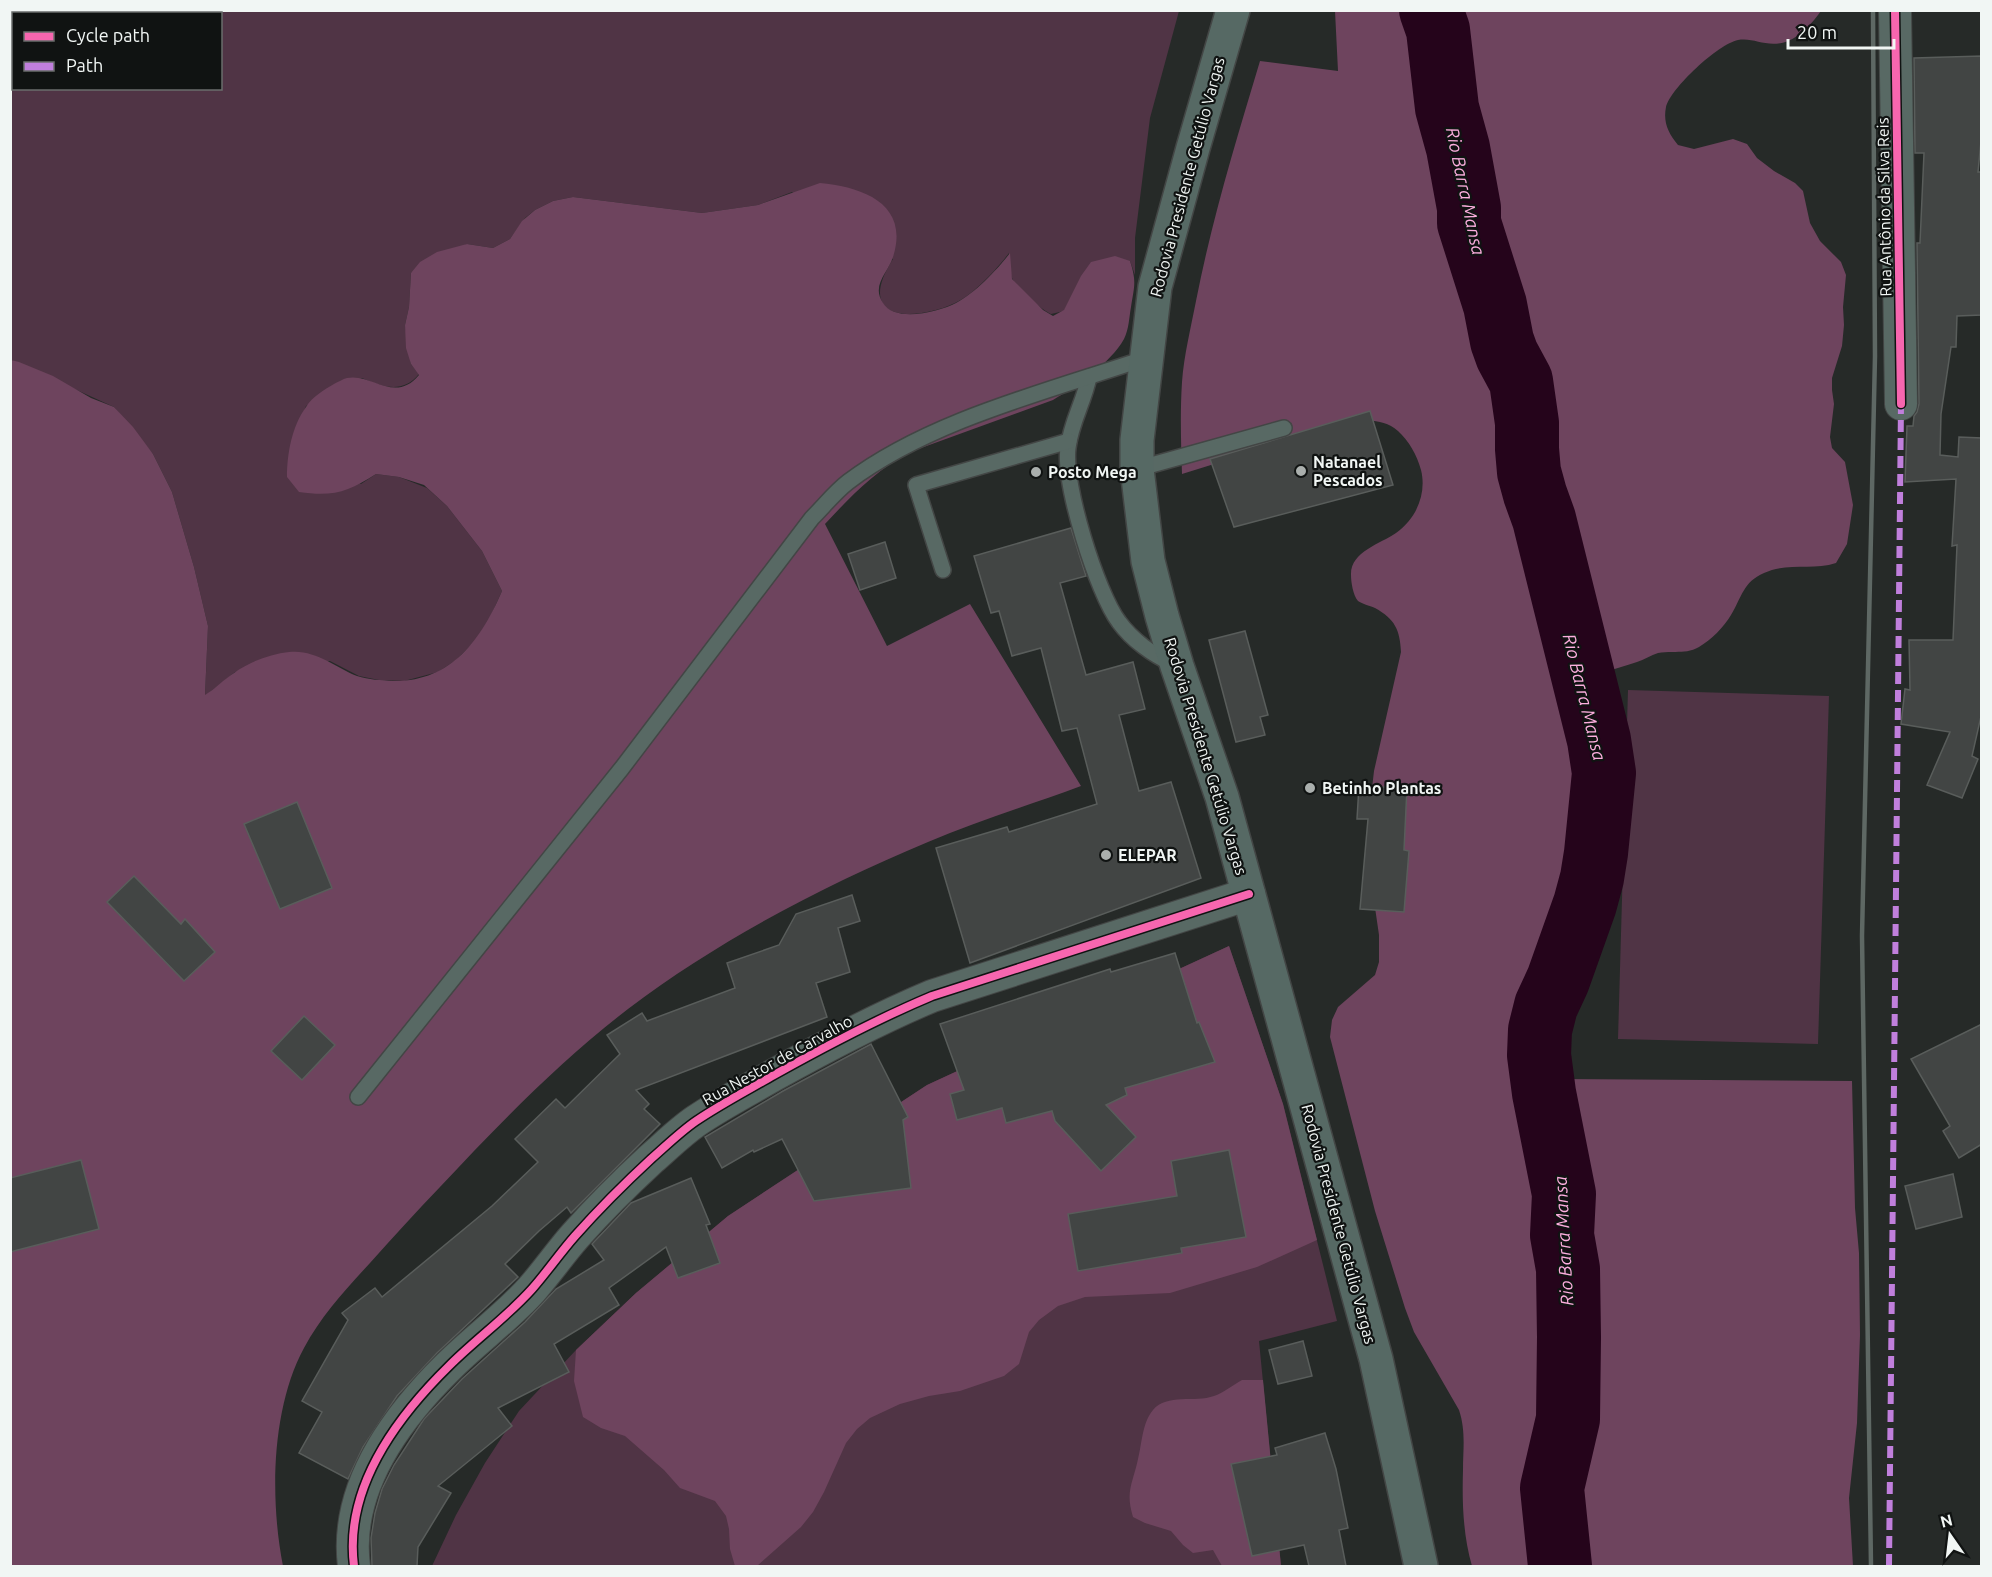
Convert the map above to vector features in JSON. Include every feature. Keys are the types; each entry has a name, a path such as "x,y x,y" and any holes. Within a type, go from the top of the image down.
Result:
{"main road":[{"name":"Rodovia Presidente Getúlio Vargas","path":"1233,10 1192,148 1155,287 1137,440 1137,469 1148,561 1177,666 1222,797 1376,1359 1421,1566"}],"street":[{"name":"Rua Antônio da Silva Reis","path":"1895,10 1901,404"},
{"name":"Rua Nestor de Carvalho","path":"354,1566 352,1528 359,1501 370,1470 385,1443 406,1414 443,1372 507,1316 534,1288 598,1210 642,1167 694,1122 732,1098 885,1015 932,996 1249,894"}],"lane":[{"path":"358,1098 622,768 812,518 846,483 881,459 925,436 1010,403 1146,358"},
{"path":"1089,377 1070,430 1067,450 1068,472 1082,533 1101,590 1118,622 1129,634 1159,657 1177,666"},
{"path":"1137,469 1284,428"},
{"path":"942,570 916,485 1069,441"}],"shaded area":[{"path":"11,11 1179,11 1150,118 1135,238 1135,275 1130,261 1073,294 1064,311 1051,314 1047,312 1018,287 1011,275 1009,253 977,288 955,303 921,313 906,314 893,311 884,305 880,294 883,279 893,259 792,192 758,205 702,213 573,197 553,201 535,210 525,218 510,239 493,248 467,244 411,273 409,307 405,325 411,364 419,374 406,384 392,387 362,378 306,406 292,440 361,484 376,474 399,477 427,488 447,506 482,551 502,591 488,622 474,642 456,660 438,672 404,681 379,680 359,676 330,661 235,672 205,696 208,626 172,492 153,454 114,407 11,360"},
{"path":"1335,11 1418,11 1454,207 1477,312 1494,374 1506,402 1517,464 1576,735 1581,780 1578,846 1572,888 1560,928 1530,968 1522,983 1513,1073 1514,1099 1548,1194 1558,1279 1558,1322 1550,1418 1536,1474 1536,1493 1547,1566 1472,1566 1464,1518 1464,1440 1459,1410 1414,1332 1405,1308 1375,1211 1330,1037 1332,1020 1338,1007 1375,975 1379,962 1379,935 1372,887 1371,797 1374,771 1401,652 1398,631 1392,621 1382,612 1356,598 1351,581 1352,567 1355,560 1367,550 1396,533 1409,521 1421,497 1422,479 1419,464 1409,444 1398,431 1380,422 1367,421 1346,423 1182,474 1181,394 1188,341 1217,210 1260,61 1338,71"},
{"path":"1447,11 1821,11 1802,32 1788,41 1774,44 1738,40 1719,49 1696,68 1677,89 1666,107 1667,127 1678,145 1694,149 1733,139 1747,144 1757,158 1795,183 1803,191 1810,223 1820,241 1841,262 1846,275 1842,346 1832,378 1834,404 1830,437 1832,448 1845,462 1853,505 1847,544 1836,563 1782,568 1757,577 1747,585 1721,629 1708,641 1694,649 1684,652 1658,653 1602,673 1548,476 1532,390 1483,224 1474,155"},
{"path":"820,183 866,194 889,211 895,224 897,239 891,263 879,290 883,303 897,313 918,314 939,310 956,303 985,281 1010,253 1012,279 1043,310 1053,316 1064,310 1081,276 1091,262 1115,256 1130,261 1134,284 1127,331 1118,348 1101,366 1053,400 910,452 875,475 825,524 887,646 970,604 1081,786 984,820 889,859 811,896 735,937 628,1009 530,1094 462,1163 352,1283 326,1314 304,1348 293,1372 285,1399 276,1455 276,1513 283,1566 11,1566 11,360 53,376 91,398 114,407 133,427 153,454 172,492 208,626 205,695 246,665 289,652 308,653 366,678 393,681 413,679 432,674 461,655 474,641 494,609 502,591 482,551 447,506 424,485 399,477 376,474 340,492 321,494 299,492 287,477 289,450 297,423 309,403 319,394 347,378 365,380 383,386 401,387 419,375 411,364 406,348 405,325 409,307 411,273 420,262 437,252 467,244 493,248 510,239 522,221 535,210 553,201 573,197 702,213 758,205"},
{"path":"1628,690 1829,696 1818,1044 1618,1039"},
{"path":"1229,946 1283,1104 1337,1321 1259,1341 1281,1566 432,1566 456,1515 485,1463 519,1411 576,1350 636,1293 728,1216 927,1085"},
{"path":"1229,946 1283,1104 1317,1240 1257,1267 1170,1293 1085,1297 1058,1306 1039,1320 1029,1332 1019,1364 1004,1376 960,1391 900,1404 870,1418 857,1429 846,1443 813,1512 801,1527 757,1566 735,1566 730,1549 726,1516 715,1501 680,1488 664,1470 625,1436 601,1428 583,1417 574,1381 576,1350 636,1293 728,1216 927,1085"},
{"path":"1560,1079 1852,1081 1860,1335 1857,1423 1849,1498 1853,1566 1586,1566 1575,1531 1569,1497 1585,1428 1576,1183"},
{"path":"1242,1380 1263,1380 1281,1566 1222,1566 1213,1550 1193,1553 1171,1531 1133,1517 1131,1508 1131,1487 1144,1427 1153,1410 1173,1400 1214,1396"}],"building":[{"path":"1982,56 1982,131 1978,172 1982,172 1982,315 1957,316 1956,347 1951,347 1941,414 1940,455 1958,457 1959,437 1982,438 1982,712 1972,756 1978,759 1962,798 1927,785 1950,732 1901,724 1905,689 1910,690 1909,640 1953,640 1957,545 1952,546 1956,479 1905,482 1907,426 1913,426 1919,404 1917,243 1920,243 1924,153 1915,153 1914,58"},
{"name":"Natanael Pescados","path":"1370,411 1393,485 1234,527 1210,459"},
{"path":"1071,528 1086,576 1060,583 1086,675 1133,662 1145,709 1119,715 1139,791 1171,782 1201,878 970,963 936,848 1007,827 1009,832 1097,804 1077,728 1062,731 1041,648 1012,656 999,611 991,613 974,556"},
{"path":"885,542 896,578 860,590 848,554"},
{"path":"1245,631 1268,715 1260,717 1265,735 1236,742 1209,640"},
{"path":"1359,786 1407,788 1404,850 1409,851 1404,912 1360,909 1368,819 1357,819"},
{"path":"297,802 332,888 280,909 244,824"},
{"path":"134,876 181,924 185,919 215,952 184,981 107,902"},
{"path":"852,895 860,921 838,928 850,972 816,983 827,1017 636,1090 649,1104 644,1109 660,1124 571,1213 567,1207 505,1264 518,1277 437,1353 397,1396 363,1447 348,1479 299,1453 322,1412 302,1401 348,1320 342,1313 375,1288 382,1297 492,1206 538,1162 515,1139 556,1099 565,1108 620,1054 607,1035 642,1013 647,1021 735,988 727,963 779,945 796,914"},
{"path":"1175,953 1197,1023 1199,1022 1215,1062 1125,1088 1127,1095 1106,1105 1136,1137 1101,1171 1055,1121 1052,1111 1006,1123 1002,1108 957,1120 950,1094 964,1090 940,1024 1110,969 1111,972"},
{"path":"304,1016 335,1045 302,1080 271,1051"},
{"path":"1982,1024 1982,1144 1959,1158 1943,1131 1950,1126 1911,1059"},
{"path":"871,1044 908,1117 903,1120 911,1188 814,1201 782,1139 754,1152 753,1150 722,1168 705,1137 783,1091"},
{"path":"1229,1150 1246,1237 1181,1248 1182,1253 1078,1271 1068,1214 1177,1196 1171,1161"},
{"path":"81,1160 99,1229 10,1252 10,1178"},
{"path":"1953,1174 1962,1217 1916,1229 1905,1186"},
{"path":"691,1178 710,1224 706,1225 720,1263 678,1278 666,1247 609,1288 619,1305 554,1344 569,1372 498,1408 512,1426 438,1486 451,1493 418,1547 417,1566 372,1566 371,1538 382,1489 394,1465 424,1419 462,1379 525,1322 556,1289 604,1260 592,1244 631,1203"},
{"path":"1303,1341 1312,1376 1278,1384 1269,1350"},
{"path":"1325,1433 1336,1469 1348,1528 1339,1530 1346,1566 1309,1566 1304,1545 1252,1556 1231,1464 1277,1455 1275,1448"}],"waterway":[{"name":"Rio Barra Mansa","path":"1431,10 1438,30 1447,108 1458,148 1469,208 1469,223 1495,305 1502,341 1521,381 1527,423 1529,472 1544,519 1599,740 1604,773 1592,878 1558,980 1546,1006 1540,1030 1539,1055 1544,1093 1564,1194 1562,1235 1568,1269 1568,1419 1552,1488 1560,1566"}],"railway":[{"path":"1871,1566 1862,936 1875,356 1873,10"}],"marked path":[{"path":"1889,1566 1901,404"}],"cycle path":[{"path":"1895,10 1901,404"},
{"path":"354,1566 353,1537 357,1509 366,1482 378,1456 410,1408 449,1366 538,1283 575,1236 612,1196 690,1125 813,1054 872,1023 932,996 1249,894"}],"place":[{"name":"Natanael Pescados","path":"1301,471"},
{"name":"Posto Mega","path":"1036,472"},
{"name":"Betinho Plantas","path":"1310,788"},
{"name":"ELEPAR","path":"1106,855"}]}
